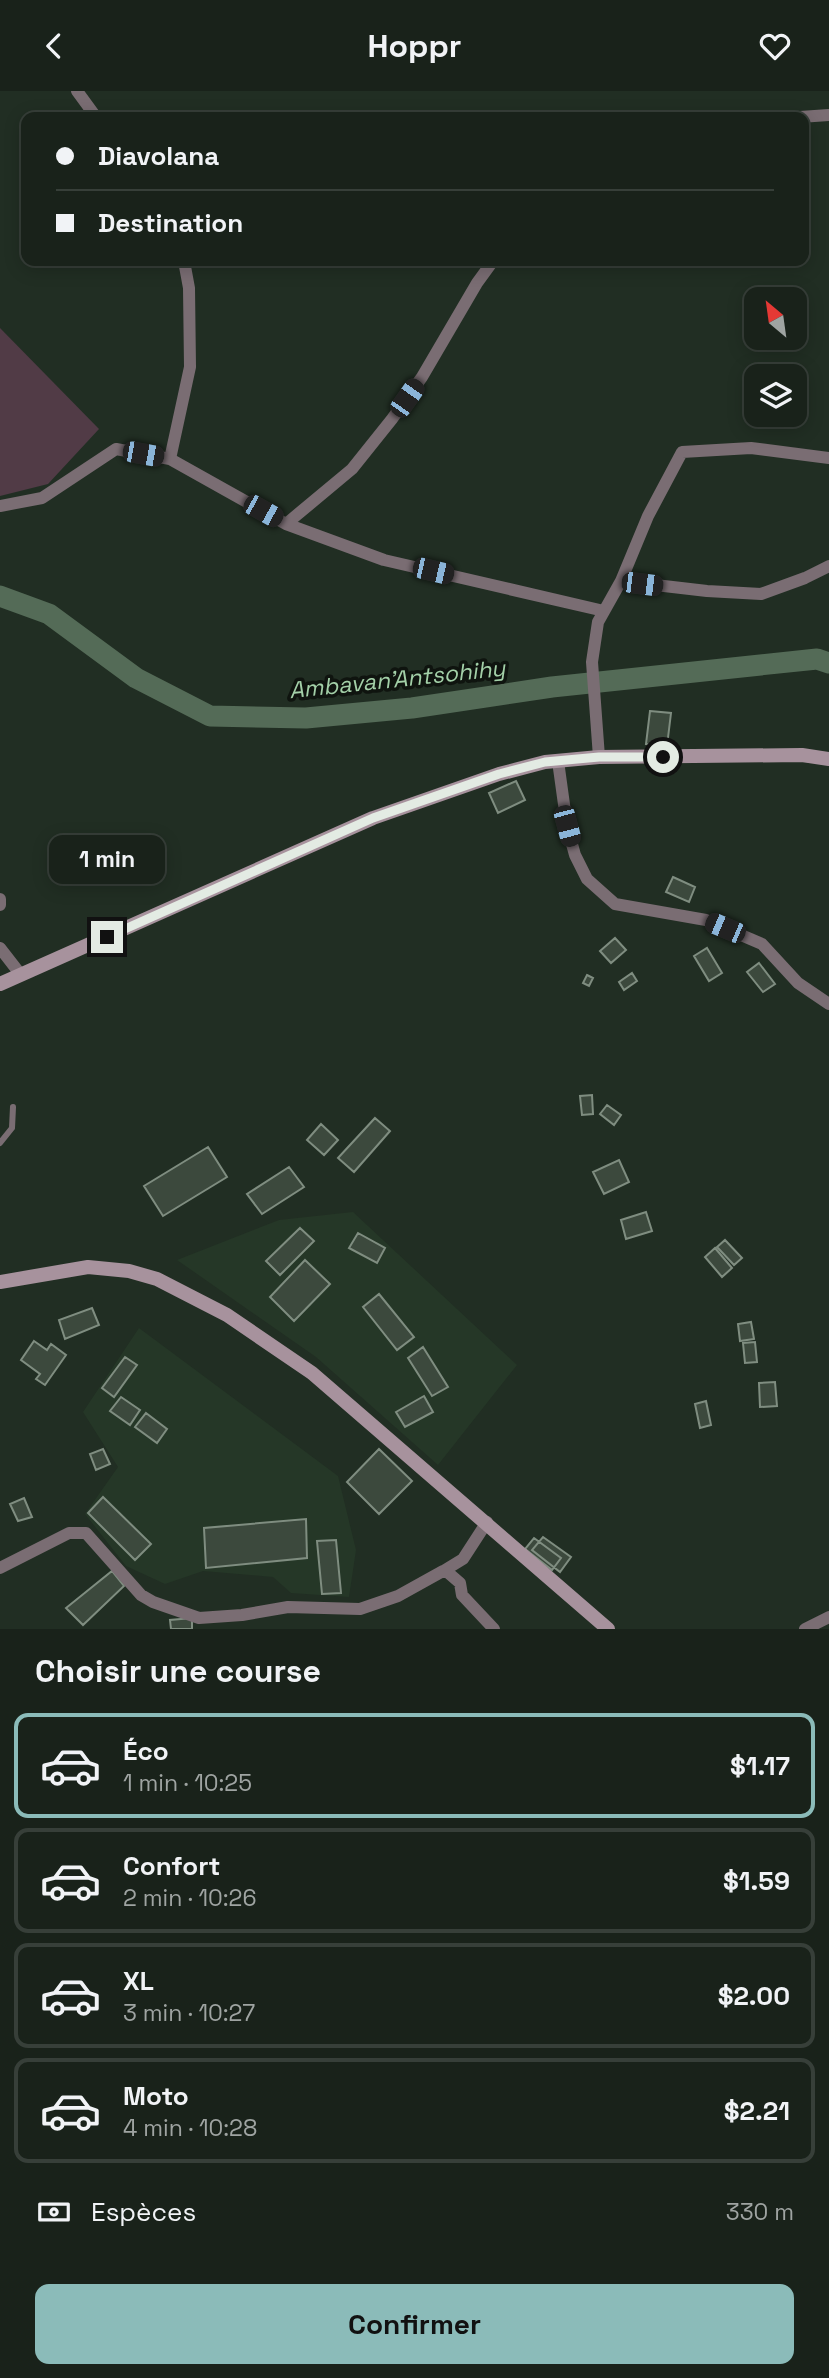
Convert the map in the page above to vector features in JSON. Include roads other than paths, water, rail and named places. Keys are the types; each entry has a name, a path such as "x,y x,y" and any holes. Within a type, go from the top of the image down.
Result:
{"main road":[{"path":"0,984 373,818 499,774 558,761 599,757 802,755 829,759"},
{"path":"0,1282 88,1267 128,1271 157,1279 227,1315 312,1373 608,1629"}],"street":[{"path":"77,91 92,112"},
{"path":"809,116 829,115"},
{"path":"170,459 190,367 189,288 185,266"},
{"path":"286,524 352,469 392,419 422,377 489,266"},
{"path":"599,757 592,662 598,622 621,581 648,516 682,452 751,448 829,458"},
{"path":"0,506 42,498 116,449 170,459 286,524 384,560 604,611"},
{"path":"621,581 761,594 805,579 829,566"},
{"path":"558,761 567,826 575,855 587,879 615,904 706,920 762,944 798,983 829,1004"},
{"path":"0,899 0,905"},
{"path":"0,948 21,975"},
{"path":"0,1568 69,1533 86,1533 141,1595 199,1618 242,1615 288,1607 360,1609 398,1596 463,1559 487,1522"},
{"path":"444,1571 460,1583 462,1595 494,1629"},
{"path":"805,1629 829,1617"}],"lane":[{"path":"0,1143 12,1128 13,1107"}],"waterway":[{"name":"Ambavan'Antsohihy","path":"0,596 49,614 136,678 210,716 306,718 412,708 552,687 817,659 829,663"}]}
